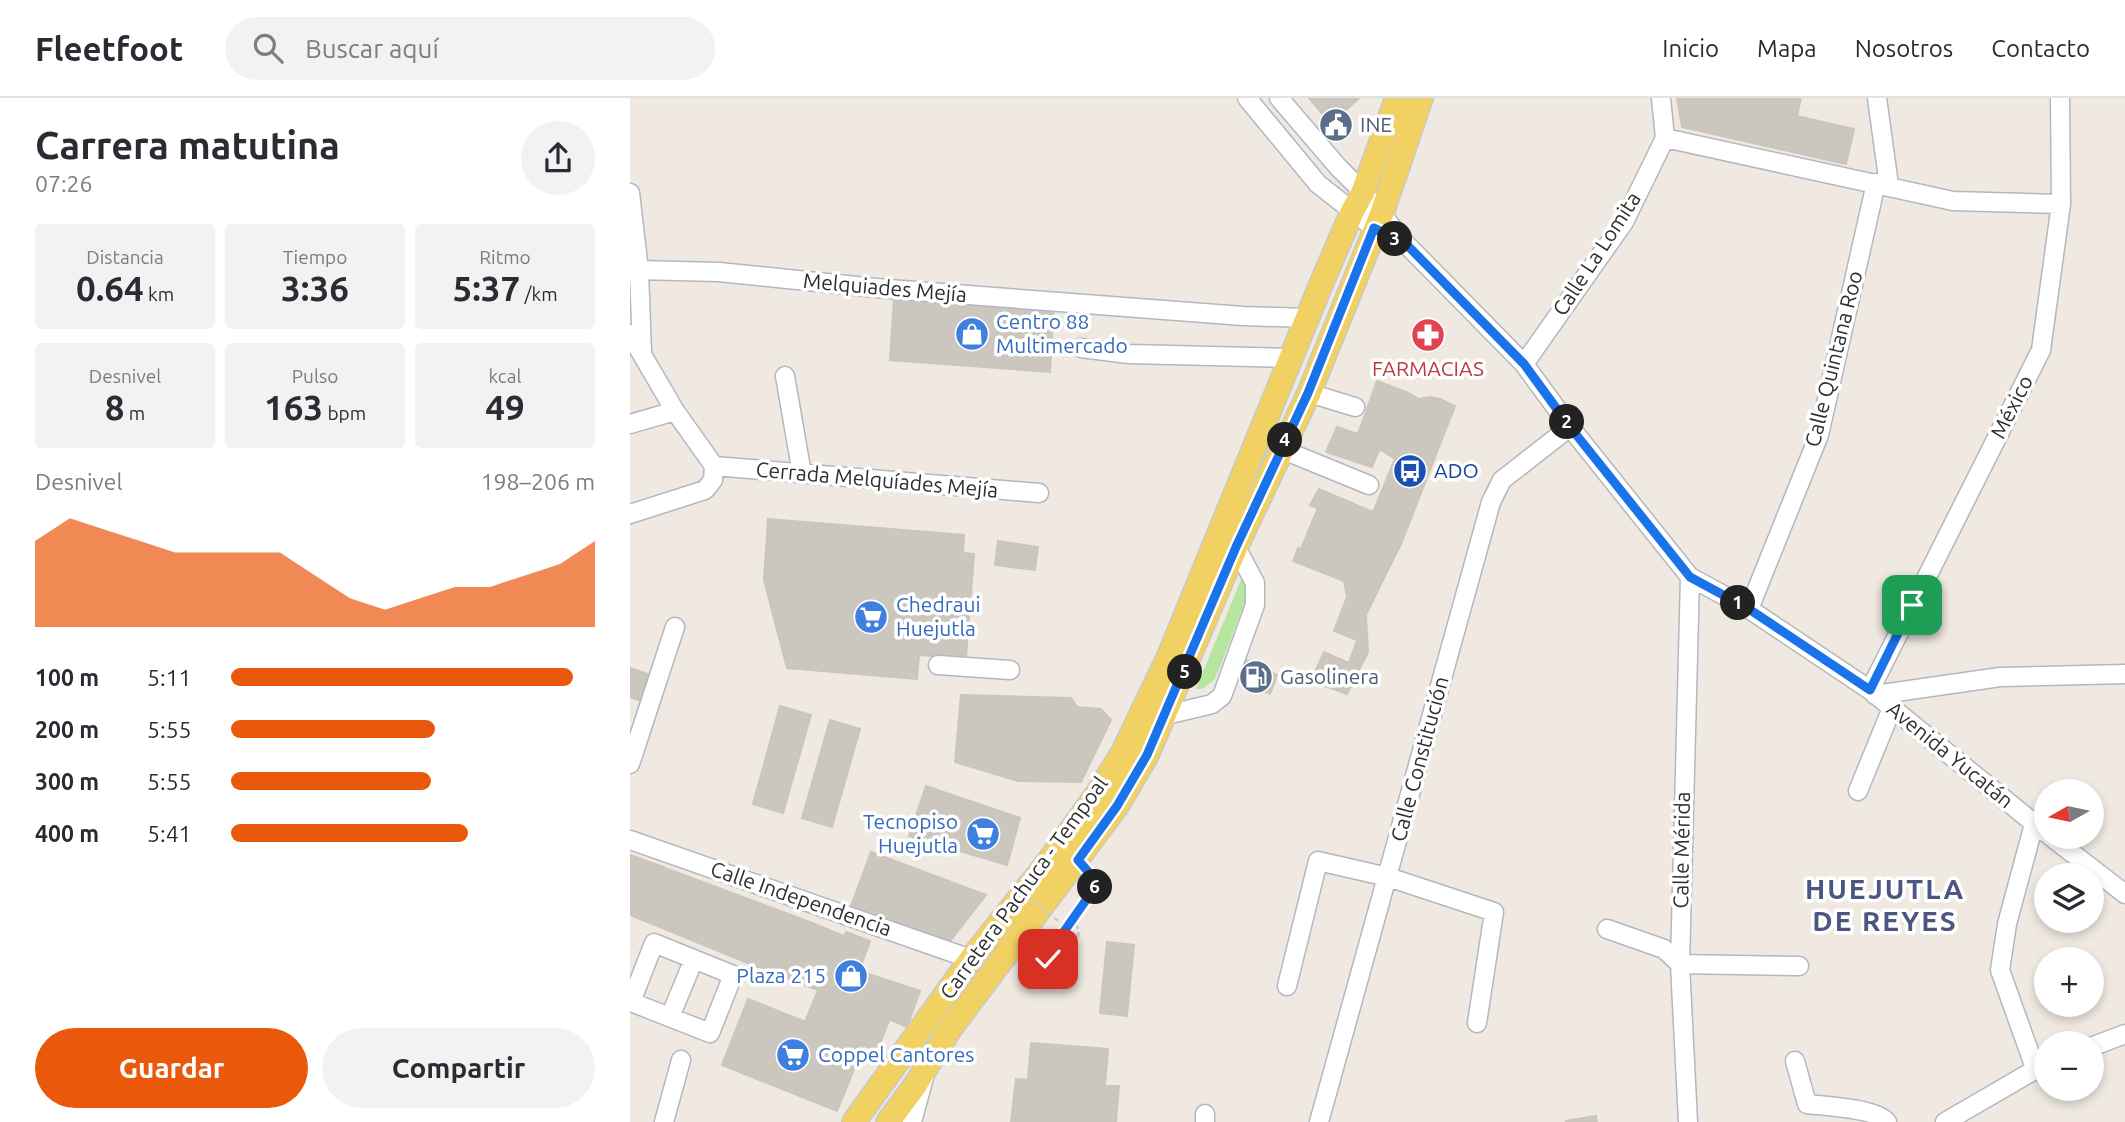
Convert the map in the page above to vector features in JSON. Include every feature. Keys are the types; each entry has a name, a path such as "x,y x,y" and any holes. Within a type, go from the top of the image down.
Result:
{"main road":[{"name":"Carretera Pachuca - Tempoal","path":"888,1122 950,1029 1117,806 1147,755 1166,715 1289,366 1398,98"},
{"name":"Carretera Pachuca - Tempoal","path":"854,1122 971,959 1045,866 1097,794 1137,723 1227,541 1281,449 1310,389 1378,221 1421,98"},
{"path":"1289,366 1310,389"}],"street":[{"path":"1247,98 1318,184 1358,201"},
{"path":"1279,98 1338,167 1358,201 1378,221"},
{"path":"1661,98 1665,138 1953,201 2061,204"},
{"path":"1877,98 1882,184"},
{"name":"México","path":"1872,692 2041,350 2061,204 2063,171 2060,98"},
{"name":"Calle La Lomita","path":"1524,364 1624,222 1665,138"},
{"name":"Calle Quintana Roo","path":"1749,609 1819,435 1882,184"},
{"path":"630,193 642,352"},
{"name":"Avenida Yucatán","path":"1378,221 1406,244 1524,364 1570,427 1690,577 1749,609 1872,692 2034,824"},
{"name":"Melquiades Mejía","path":"635,271 719,272 876,288 1243,316 1308,318"},
{"path":"630,334 713,473 705,490 630,514"},
{"path":"1081,348 1289,366"},
{"path":"785,376 803,474"},
{"path":"1310,389 1355,407"},
{"path":"630,424 675,411"},
{"name":"Calle Constitución","path":"1319,1122 1491,502 1502,480 1570,427"},
{"path":"1281,449 1369,485"},
{"name":"Cerrada Melquíades Mejía","path":"713,473 803,474 1039,493"},
{"path":"1137,723 1212,704 1222,696 1255,605 1255,583 1227,541"},
{"name":"Calle Mérida","path":"1688,1122 1679,964 1690,577"},
{"path":"630,764 675,627"},
{"path":"938,665 1010,670"},
{"path":"1872,692 2000,677 2125,674"},
{"path":"1858,790 1892,708"},
{"name":"Calle Independencia","path":"630,840 971,959"},
{"path":"2034,846 2007,924 2000,970 2034,1050"},
{"path":"2067,849 2125,894"},
{"path":"1287,986 1318,861 1388,877 1494,912 1477,1023"},
{"path":"1607,929 1664,949 1679,964 1799,966"},
{"path":"654,943 694,959 733,975 710,1033 631,1002 634,985 654,943"},
{"path":"670,1017 694,959"},
{"path":"2104,1042 2125,1034"},
{"path":"664,1122 681,1060"},
{"path":"1796,1061 1807,1104 1847,1108 1882,1117 1886,1122"},
{"path":"912,1122 928,1065"},
{"path":"1945,1122 2034,1070"}],"path":[{"path":"1021,891 1078,937 1079,931 1076,925 1072,926 1048,959 1044,960 1098,883 1078,860"}],"green space":[{"path":"1243,575 1249,591 1220,667 1214,680 1202,689 1196,689"}],"building":[{"path":"1309,98 1359,98 1331,124"},
{"path":"1677,98 1801,98 1797,116 1854,129 1846,164 1682,127"},
{"name":"Centro 88 Multimercado","path":"894,299 1054,308 1050,372 890,360"},
{"path":"1377,381 1406,392 1383,451 1355,442"},
{"name":"ADO","path":"1406,392 1419,399 1430,397 1455,406 1401,544 1310,505 1319,489 1373,512 1395,459 1383,451"},
{"path":"1337,427 1358,434 1355,442 1379,450 1372,467 1326,452"},
{"path":"1318,508 1401,544 1381,584 1301,549"},
{"name":"Chedraui Huejutla","path":"768,519 964,535 963,553 974,554 966,658 919,655 917,679 787,668 764,580"},
{"path":"998,541 1038,547 1035,570 995,565"},
{"path":"1298,548 1381,584 1366,615 1368,652 1347,694 1311,681 1324,652 1349,663 1357,640 1334,631 1347,597 1344,581 1293,561"},
{"path":"1244,659 1277,675 1270,694 1236,679"},
{"path":"630,668 650,675 642,701 630,697"},
{"path":"961,695 1071,698 1077,707 1101,709 1111,720 1081,782 1018,781 955,762"},
{"path":"780,706 811,715 783,813 753,804"},
{"path":"830,720 860,729 832,827 802,818"},
{"path":"926,786 1020,818 1007,865 909,836"},
{"path":"871,852 986,895 947,945 850,909"},
{"path":"630,855 810,922 789,980 630,915"},
{"path":"630,855 664,867 645,921 630,915"},
{"path":"780,911 810,922 789,980 759,967"},
{"path":"810,922 844,936 824,992 789,980"},
{"name":"Plaza 215","path":"846,932 870,941 859,971 920,991 907,1027 824,992"},
{"path":"1107,942 1134,945 1127,1016 1100,1013"},
{"path":"818,990 890,1018 877,1051 805,1022"},
{"name":"Coppel Cantores","path":"748,999 864,1045 837,1111 722,1065"},
{"path":"1031,1043 1108,1049 1105,1086 1028,1079"},
{"path":"1016,1079 1119,1086 1116,1122 1011,1122"},
{"path":"1596,1116 1597,1122 1566,1121"}],"place":[{"name":"INE","path":"1336,125"},
{"name":"Centro 88 Multimercado","path":"972,334"},
{"name":"FARMACIAS","path":"1428,335"},
{"name":"ADO","path":"1410,471"},
{"name":"Chedraui Huejutla","path":"871,617"},
{"name":"Gasolinera","path":"1256,677"},
{"name":"Tecnopiso Huejutla","path":"983,834"},
{"name":"Plaza 215","path":"851,976"},
{"name":"Coppel Cantores","path":"793,1055"}],"district":[{"name":"HUEJUTLA DE REYES","path":"1885,905"}],"route":[{"path":"1048,959 1044,960 1098,883 1078,860 1117,806 1147,755 1236,547 1308,393 1374,228 1406,244 1524,364 1570,427 1690,577 1749,609 1870,690 1912,605"}]}
